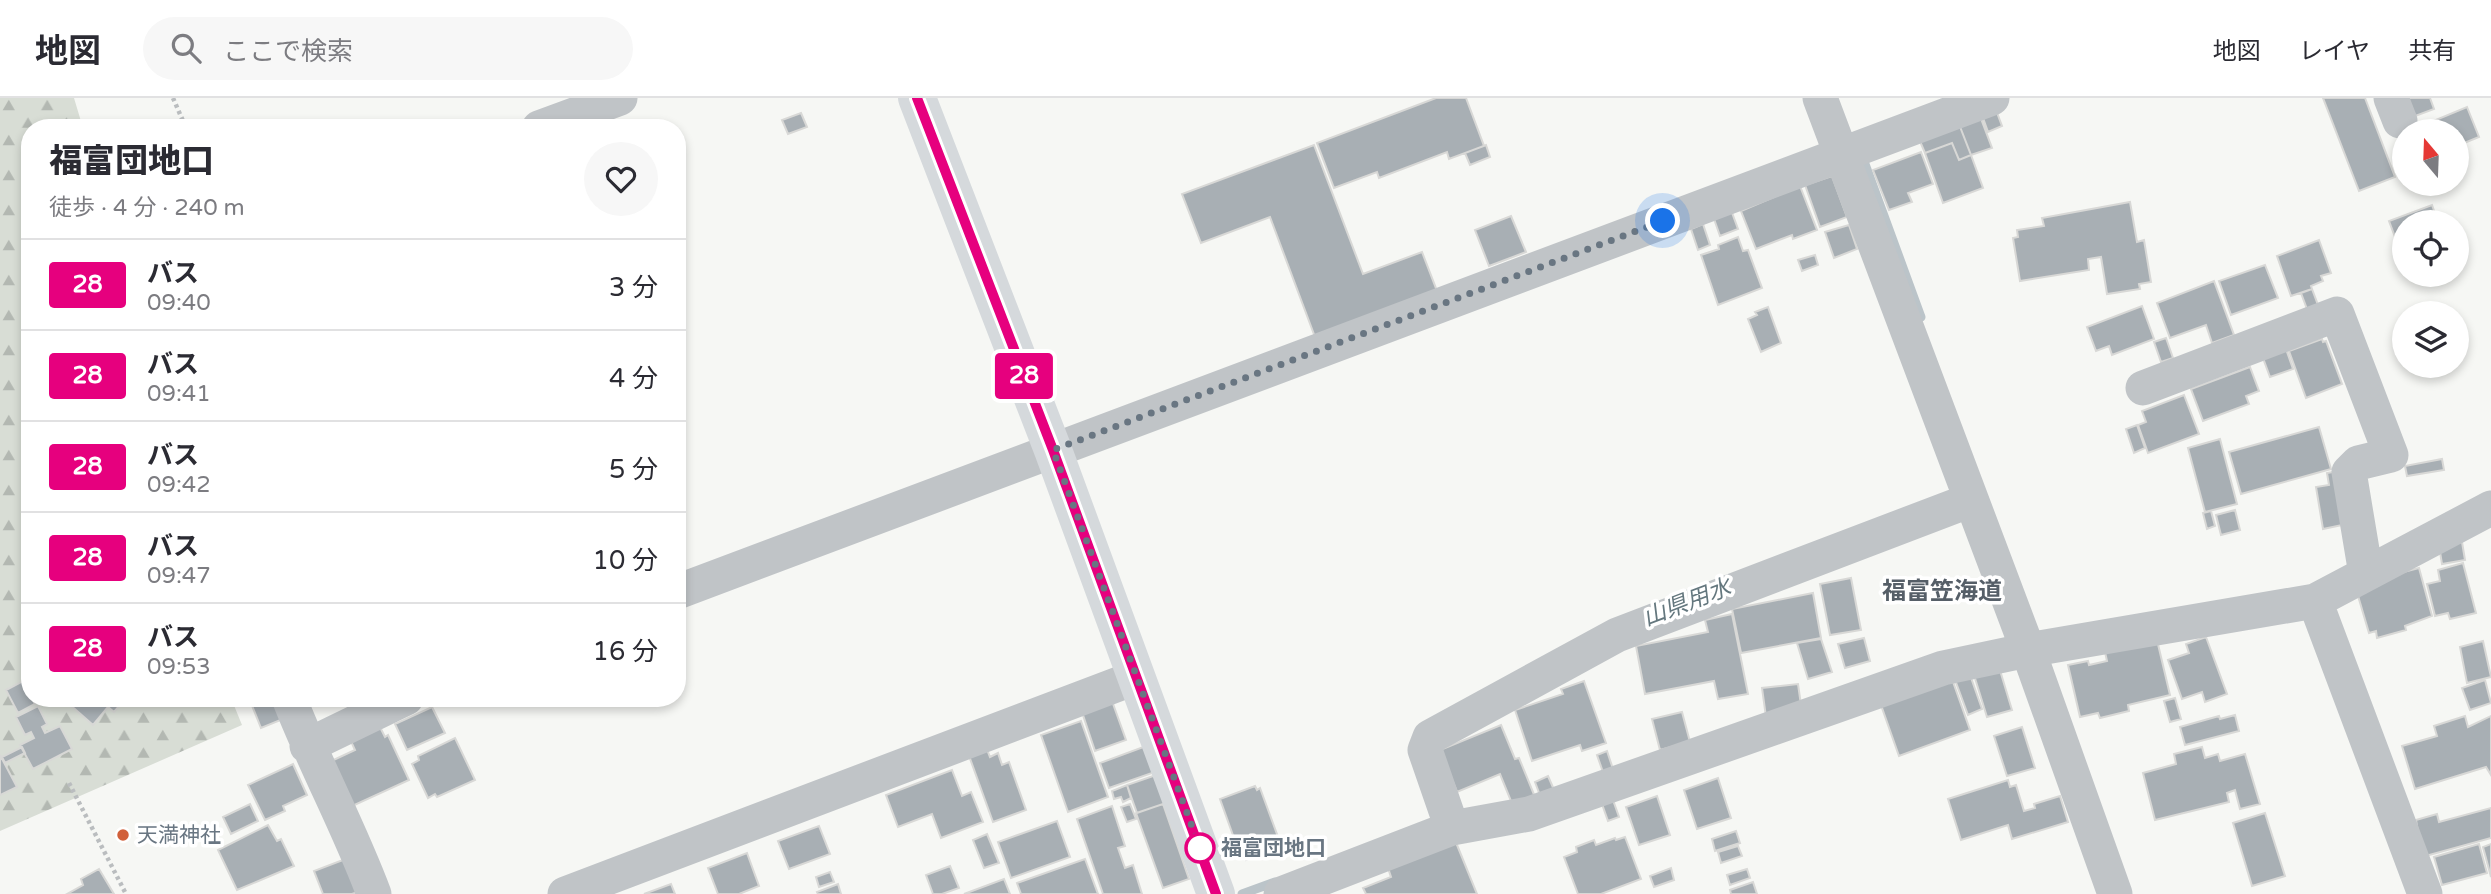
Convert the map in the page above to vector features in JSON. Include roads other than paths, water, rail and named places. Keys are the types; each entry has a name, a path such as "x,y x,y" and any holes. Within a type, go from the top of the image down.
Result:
{"main road":[{"path":"917,98 1053,450 1216,894"}],"street":[{"path":"563,119 620,98"},
{"path":"1820,98 2028,650 2115,894"},
{"path":"686,589 1992,98"},
{"path":"2143,388 2337,314 2391,455 2358,463 2349,472 2366,573"},
{"path":"1452,828 1424,750 1430,737 1617,635 1970,500"},
{"path":"1281,894 1452,828 1529,814 1943,668 2028,650 2315,601 2491,508"},
{"path":"2315,601 2425,894"},
{"path":"565,894 1137,677"},
{"path":"292,707 307,746 361,858 374,894"},
{"path":"307,746 387,707"}],"waterway":[{"name":"山県用水","path":"1861,153 1921,317"},
{"name":"山県用水","path":"1242,894 1275,882"}],"place":[{"name":"天満神社","path":"123,835"},
{"name":"福富団地口","path":"1200,848"}],"district":[{"name":"福富笠海道","path":"1942,591"}]}
